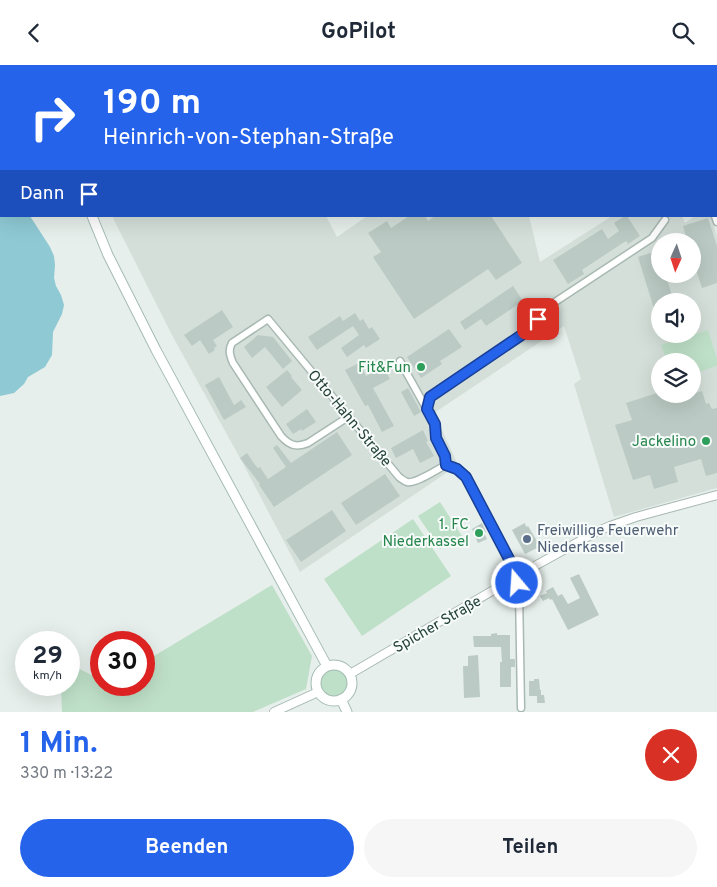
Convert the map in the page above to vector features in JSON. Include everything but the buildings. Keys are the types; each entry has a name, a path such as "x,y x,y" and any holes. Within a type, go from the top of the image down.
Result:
{"main road":[{"path":"92,217 108,255 156,350 326,666"},
{"path":"337,665 350,674 352,680 350,691 341,699 336,701 326,699 318,692 316,680 318,674 326,666 337,665"},
{"path":"341,699 347,712"}],"street":[{"path":"427,409 430,397 526,332 549,306 652,238 665,220"},
{"name":"Otto-Hahn-Straße","path":"348,417 308,443 301,446 294,446 288,443 281,436 238,372 229,355 232,343 268,319 399,477 407,482 413,482 446,465"},
{"path":"400,361 435,424 436,438 445,456 446,465 457,469 466,477 518,576 521,708"},
{"name":"Spicher Straße","path":"350,674 518,576 610,526 670,507 717,495"},
{"path":"274,712 318,692"}],"shaded area":[{"path":"113,217 327,217 337,237 366,217 529,217 540,262 610,217 682,217 685,223 694,217 711,217 717,236 717,488 614,517 574,384 581,379 564,326 434,413 458,465 300,572 173,337"}],"green space":[{"path":"708,330 717,359 717,366 701,371 701,353 664,353 661,345 667,343 701,343 701,332"},
{"path":"440,502 462,536 440,549 418,516"},
{"path":"413,519 451,576 362,636 324,579"},
{"path":"272,585 312,656 306,689 253,712 62,712 61,696 80,696 80,669 90,674 90,696 155,696 155,655"},
{"path":"334,669 344,673 348,683 344,693 334,697 324,693 320,683 324,673"}],"water":[{"path":"0,217 31,217 54,256 54,278 64,305 62,314 53,332 52,355 45,367 28,377 24,384 14,393 0,396"}],"place":[{"name":"Fit&Fun","path":"421,367"},
{"name":"Jackelino","path":"706,441"},
{"name":"1. FC Niederkassel","path":"479,533"},
{"name":"Freiwillige Feuerwehr Niederkassel","path":"527,539"}],"route":[{"path":"517,583 518,576 466,477 457,469 446,465 445,456 436,438 435,424 427,409 430,397 526,332 538,319"}]}
